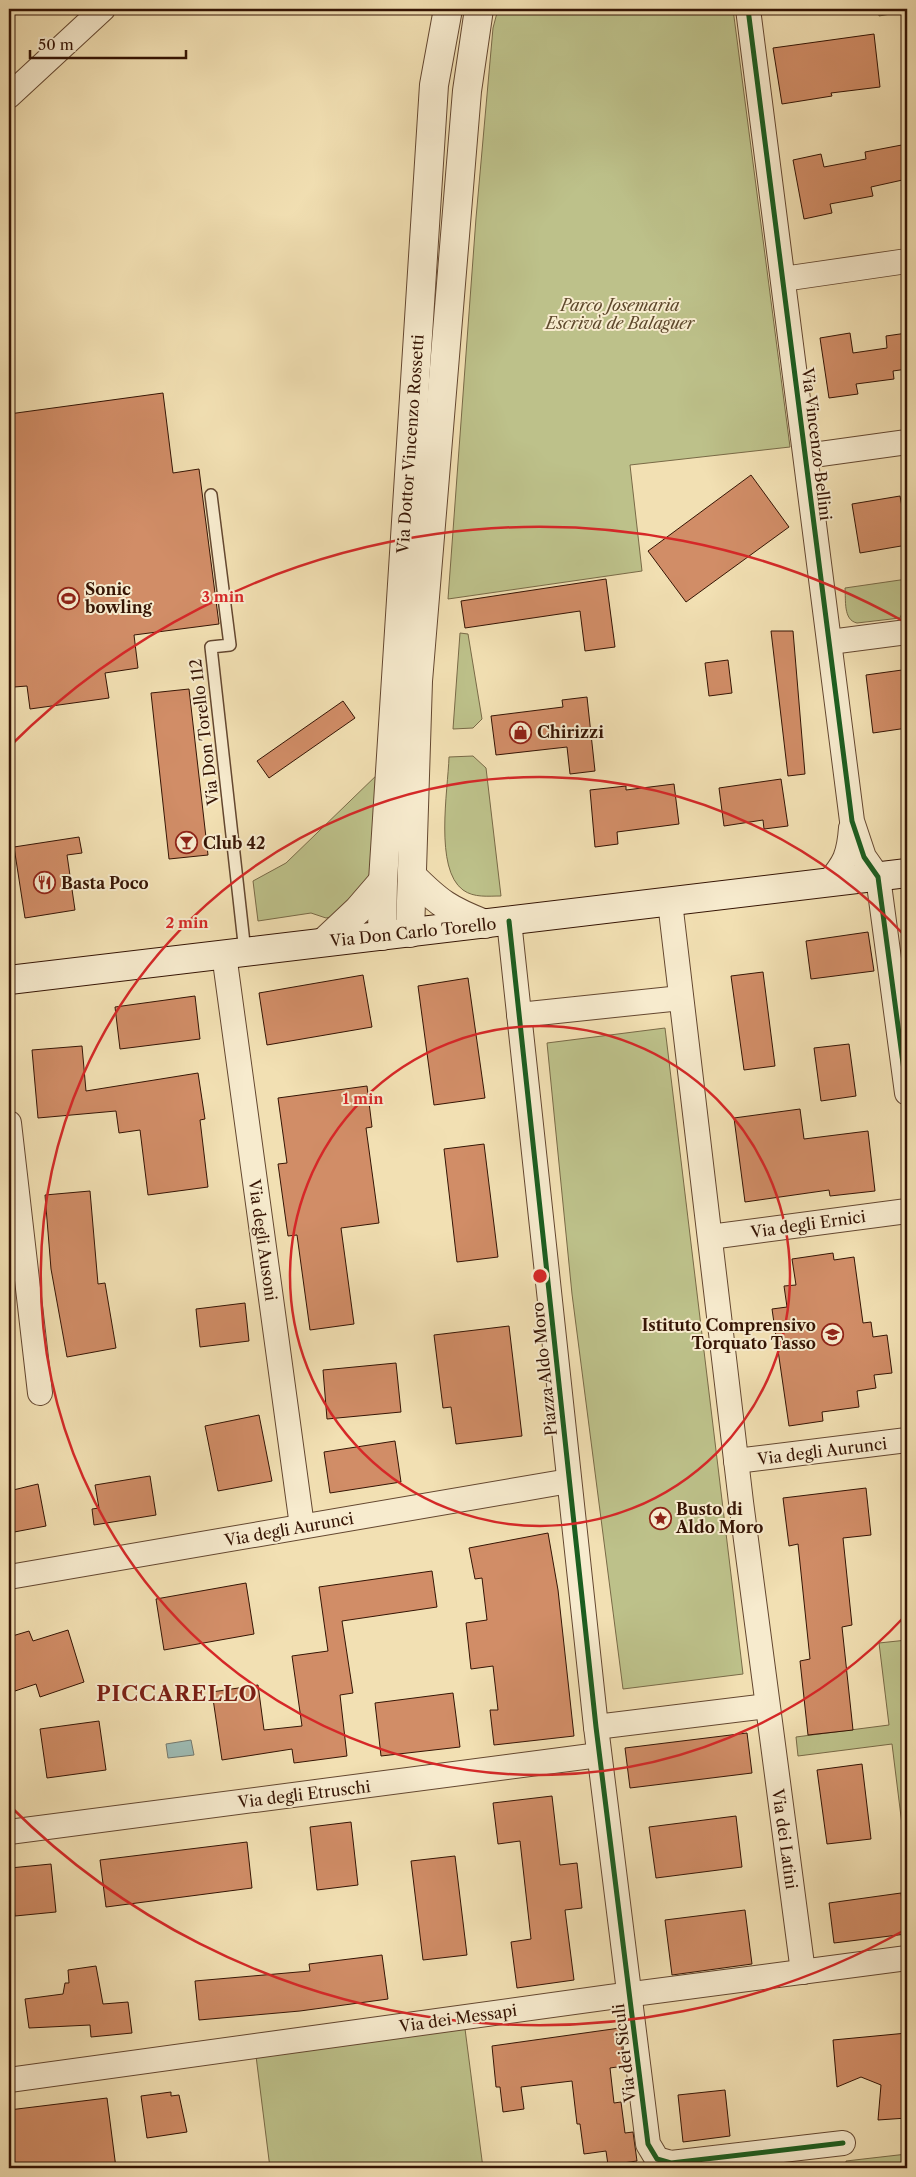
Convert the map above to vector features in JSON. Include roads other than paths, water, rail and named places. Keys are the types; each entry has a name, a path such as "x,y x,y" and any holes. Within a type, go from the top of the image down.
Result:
{"street":[{"path":"9,96 103,9"},
{"name":"Via Dottor Vincenzo Rossetti","path":"382,936 383,881 434,85 448,9"},
{"name":"Via Dottor Vincenzo Rossetti","path":"410,933 418,672 467,91 480,9"},
{"name":"Via Vincenzo Bellini","path":"748,9 852,821 850,851 844,864 828,883"},
{"path":"783,279 907,261"},
{"path":"806,456 907,442"},
{"path":"830,642 907,632"},
{"name":"Via Vincenzo Bellini","path":"852,821 864,857 878,877"},
{"name":"Via Don Carlo Torello","path":"9,980 907,873"},
{"path":"412,876 440,903 456,913 497,923"},
{"path":"878,877 907,1094"},
{"path":"324,942 358,910 383,881"},
{"path":"596,1727 767,1706 670,902"},
{"name":"Piazza Aldo Moro","path":"497,923 519,1015 599,1755"},
{"name":"Via degli Ausoni","path":"235,953 302,1526"},
{"path":"519,1015 681,998"},
{"path":"9,1123 40,1393"},
{"name":"Via degli Ernici","path":"710,1237 907,1211"},
{"name":"Via degli Aurunci","path":"736,1461 907,1440"},
{"name":"Via degli Aurunci","path":"9,1577 569,1481"},
{"name":"Via dei Latini","path":"767,1706 803,1972"},
{"name":"Via degli Etruschi","path":"9,1832 599,1755"},
{"name":"Via dei Siculi","path":"599,1755 648,2144 657,2159 671,2163 843,2143"},
{"name":"Via dei Messapi","path":"9,2080 630,1994 907,1958"}],"lane":[{"name":"Via Don Torello 112","path":"212,495 230,644 211,648 235,953"}],"water":[{"path":"191,1740 194,1755 168,1758 166,1744"}],"place":[{"name":"Sonic bowling","path":"69,598"},
{"name":"Chirizzi","path":"521,732"},
{"name":"Club 42","path":"187,843"},
{"name":"Basta Poco","path":"45,883"},
{"name":"Istituto Comprensivo Torquato Tasso","path":"832,1334"},
{"name":"Busto di Aldo Moro","path":"660,1518"}],"district":[{"name":"PICCARELLO","path":"177,1694"}],"park label":[{"name":"Parco Josemaria Escrivà de Balaguer","path":"620,314"}]}
